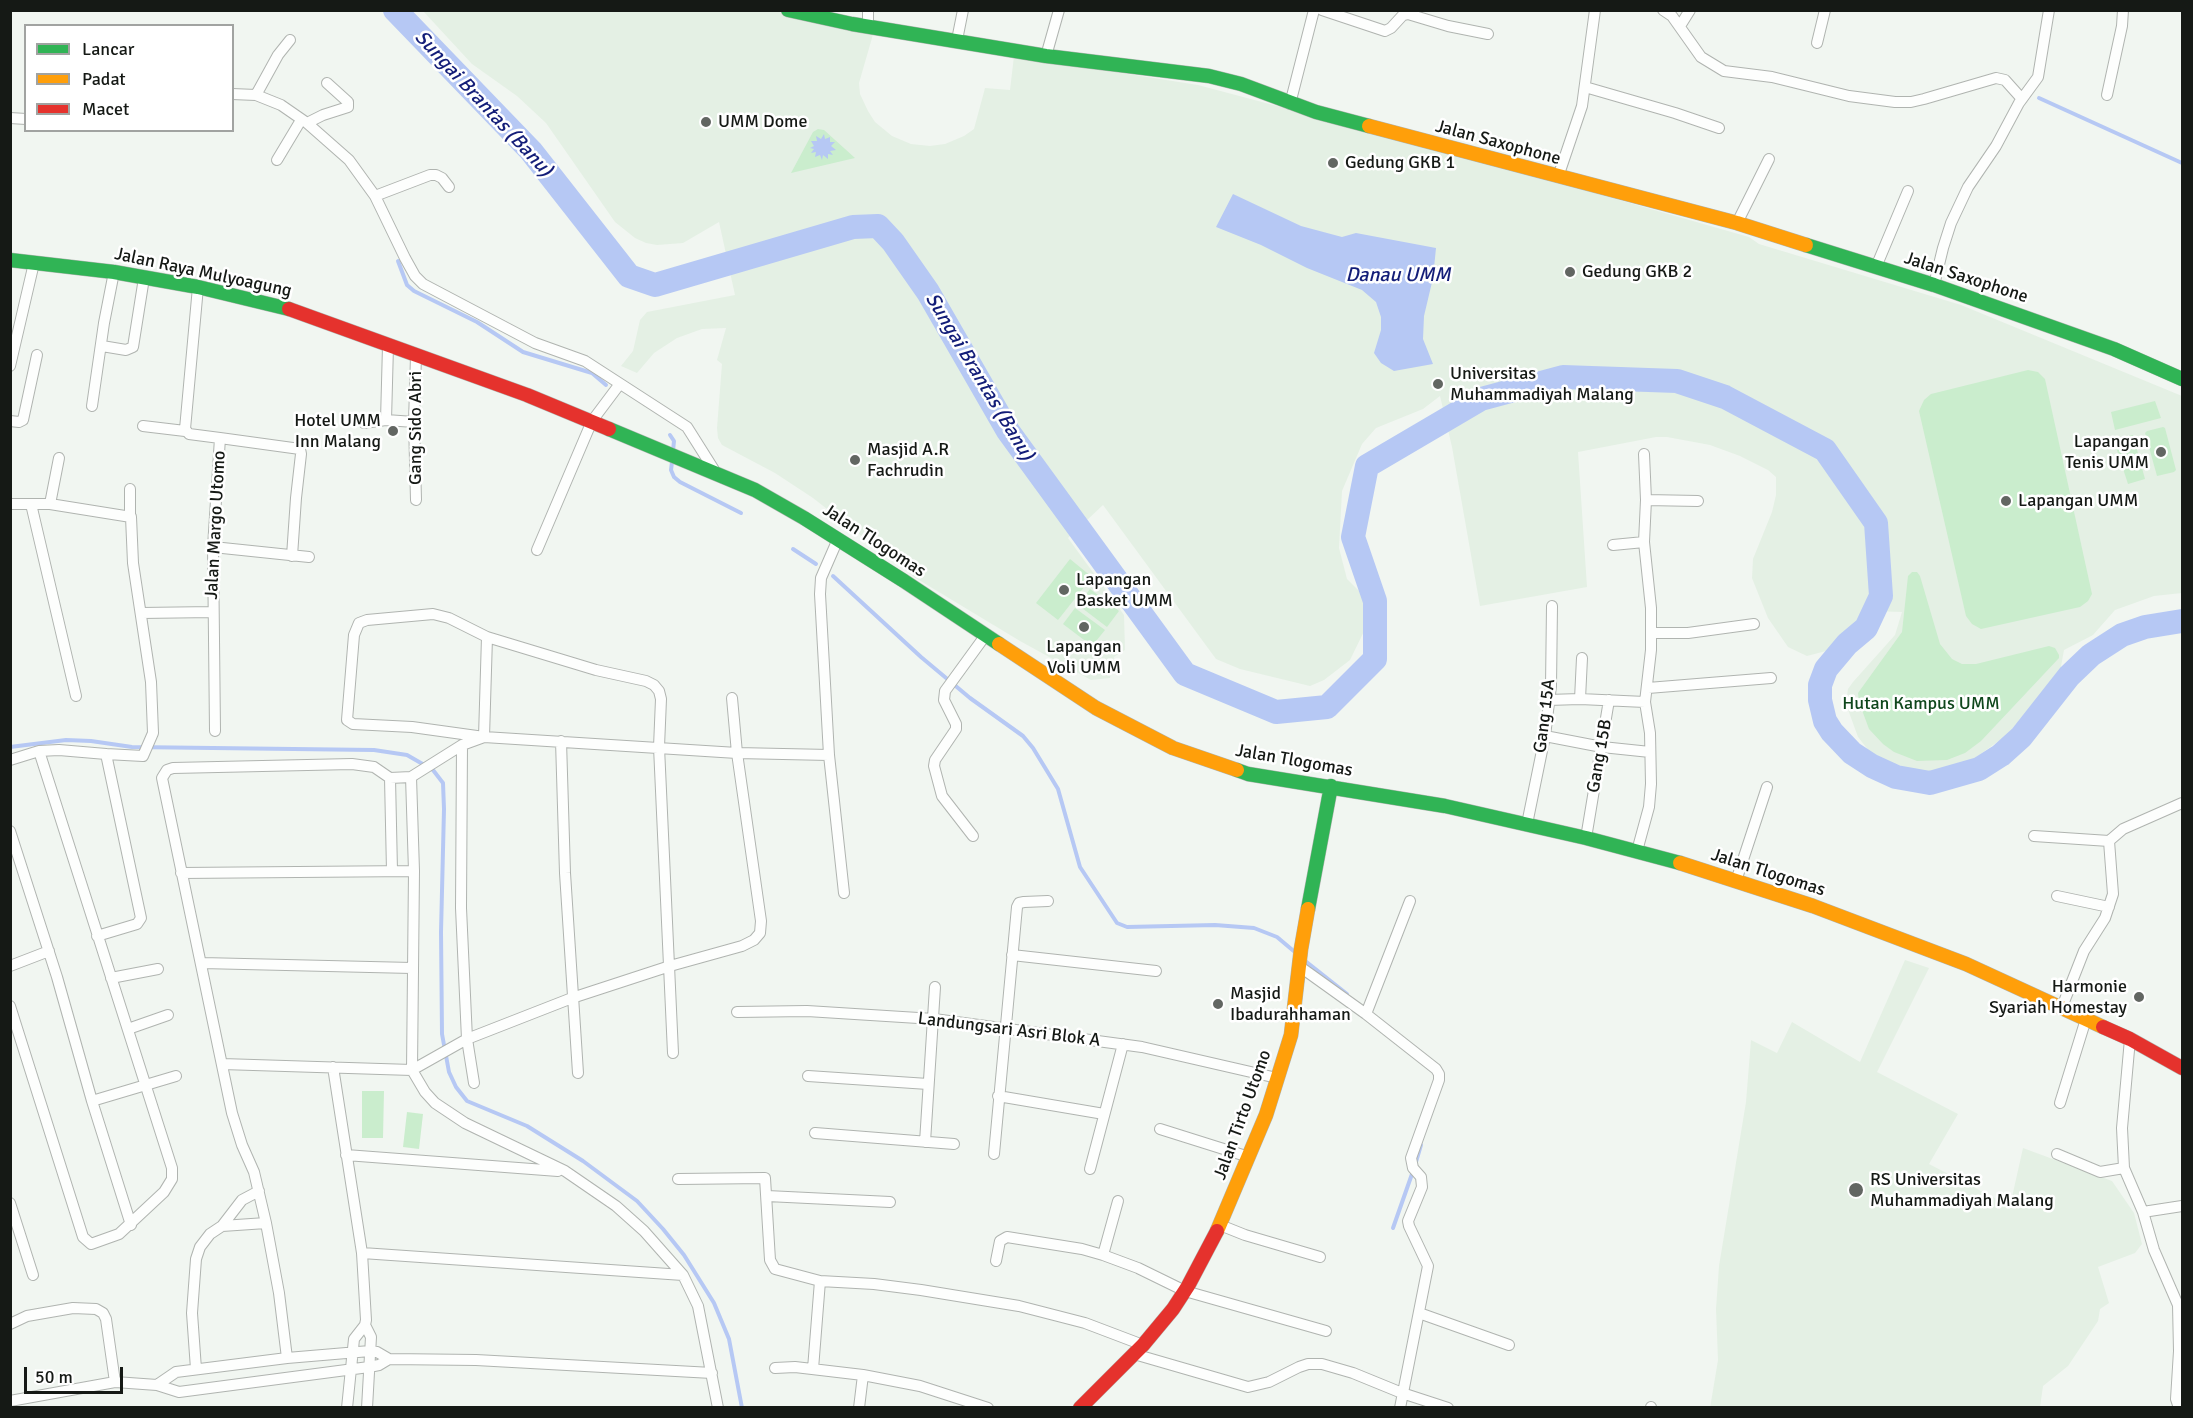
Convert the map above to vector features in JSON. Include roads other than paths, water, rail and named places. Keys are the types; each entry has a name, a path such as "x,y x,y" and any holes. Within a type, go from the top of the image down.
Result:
{"main road":[{"name":"Jalan Saxophone","path":"788,10 852,24 1046,56 1209,76 1241,84 1290,104 1345,121 1737,223 1934,285 2114,349 2182,379"},
{"name":"Jalan Raya Mulyoagung","path":"10,260 114,272 198,287 294,310 416,356"},
{"name":"Jalan Tlogomas","path":"416,356 527,395 755,490 838,539 1096,708 1173,748 1248,774 1445,806 1637,851 1736,881 1813,906 1924,947 2062,1007 2130,1039 2182,1068"},
{"name":"Jalan Tirto Utomo","path":"1080,1407 1138,1350 1163,1322 1185,1291 1220,1225 1266,1115 1291,1035 1300,958 1331,786"}],"street":[{"path":"868,10 868,26"},
{"path":"957,40 963,10"},
{"path":"1046,56 1059,10"},
{"path":"1290,104 1314,10"},
{"path":"1322,10 1384,31 1391,28 1403,15 1408,14 1448,26 1488,34"},
{"path":"1558,177 1582,106 1595,10"},
{"path":"1664,10 1680,26 1701,57 1724,71 1772,77 1849,96 1896,102 1924,99 1996,78 2005,80 2023,98"},
{"path":"1680,26 1690,10"},
{"path":"1817,43 1825,10"},
{"path":"1934,285 1943,248 1968,188 1996,147 2038,76 2049,10"},
{"path":"2108,90 2122,26 2123,10"},
{"path":"256,95 278,55 290,40"},
{"path":"277,160 292,134 304,121 348,107 348,102 327,83"},
{"path":"1585,87 1719,128"},
{"path":"234,94 256,95 281,105 304,121 349,160 375,196 405,258 415,276 423,284 535,343 585,361 687,427 716,473"},
{"path":"1737,223 1769,159"},
{"path":"375,196 436,175 442,178 449,187"},
{"path":"1876,267 1908,191"},
{"path":"10,366 34,263"},
{"path":"92,406 114,272"},
{"path":"102,346 126,350 133,347 144,278"},
{"path":"185,431 198,287"},
{"path":"386,420 388,346"},
{"path":"10,421 23,420 37,355"},
{"name":"Gang Sido Abri","path":"416,356 414,422 416,500"},
{"path":"537,550 565,489 592,421 620,385"},
{"path":"364,423 386,420 414,422"},
{"name":"Jalan Margo Utomo","path":"142,426 220,438 213,547 214,731"},
{"path":"220,438 300,449 292,556"},
{"path":"1637,851 1649,807 1651,784 1645,702 1648,688 1651,608 1644,542 1646,500 1644,454"},
{"path":"50,504 59,458"},
{"path":"10,760 39,751 59,750 138,757 146,754 152,738 151,682 133,563 130,489"},
{"path":"1646,500 1698,501"},
{"path":"10,504 50,504 130,516"},
{"path":"31,504 76,696"},
{"path":"838,539 821,578 820,594 828,755 844,893"},
{"path":"1613,545 1644,542"},
{"path":"213,547 309,557"},
{"name":"Gang 15A","path":"1527,824 1545,736 1551,686 1552,606"},
{"path":"141,613 213,612"},
{"path":"673,1053 659,747 661,699 659,691 646,681 596,670 487,637 449,618 433,615 367,620 359,623 354,635 347,717 353,724 412,728 484,737 659,747 737,753 828,755"},
{"path":"1651,633 1688,633 1754,624"},
{"path":"973,836 942,796 934,772 935,760 956,729 956,724 943,696 985,636"},
{"path":"484,737 487,637"},
{"path":"1580,699 1582,658"},
{"path":"1648,688 1771,678"},
{"path":"222,1064 412,1070 464,1040 572,998 669,966 742,946 754,940 760,933 760,921 737,753 732,698"},
{"name":"Gang 15B","path":"1548,700 1609,700 1586,838"},
{"path":"1609,700 1645,702"},
{"path":"1545,736 1602,747 1650,752"},
{"path":"287,1358 279,1293 266,1223 259,1191 232,1113 162,782 163,774 173,768 352,764 374,767 390,778 413,776 462,745 484,737"},
{"path":"561,741 572,998 578,1073"},
{"path":"462,745 461,908 464,1040 474,1083"},
{"path":"10,1006 84,1239 91,1244 119,1234 164,1192 172,1179 171,1168 39,751"},
{"path":"97,936 136,924 141,918 106,754"},
{"path":"413,776 412,1070 424,1092 435,1103 465,1123 565,1171 616,1206 644,1231 682,1275 698,1306 718,1407"},
{"path":"390,778 392,871"},
{"path":"1736,881 1767,788"},
{"path":"2034,836 2109,841 2122,829 2182,803"},
{"path":"10,831 49,951 92,1101 131,1225"},
{"path":"2062,1007 2084,951 2105,918 2113,894 2109,841"},
{"path":"181,873 414,871"},
{"path":"2057,896 2109,907"},
{"path":"994,1154 1017,907 1019,903 1048,900"},
{"path":"1368,1010 1410,901"},
{"path":"10,966 49,951"},
{"path":"1012,955 1156,971"},
{"path":"1300,958 1368,1010 1439,1074 1439,1080 1411,1158 1413,1168 1421,1177 1422,1187 1408,1221 1428,1266 1400,1407"},
{"path":"202,963 412,968"},
{"path":"111,978 158,969"},
{"path":"925,1142 936,987"},
{"name":"Landungsari Asri Blok A","path":"737,1012 807,1011 933,1019 1142,1047 1277,1078"},
{"path":"128,1029 168,1015"},
{"path":"2060,1103 2086,1019"},
{"path":"2130,1039 2122,1128 2124,1168 2143,1212 2154,1250 2178,1305 2179,1351 2176,1399 2179,1407"},
{"path":"1090,1168 1123,1044"},
{"path":"333,1067 362,1253 365,1325 370,1337 367,1407"},
{"path":"92,1101 176,1076"},
{"path":"808,1076 928,1084"},
{"path":"998,1096 1104,1114"},
{"path":"1160,1129 1249,1157"},
{"path":"815,1133 954,1144"},
{"path":"2057,1154 2100,1172 2124,1168"},
{"path":"346,1155 565,1171"},
{"path":"678,1179 763,1177 766,1179 772,1266 775,1269 820,1281 874,1284 963,1295 1019,1306 1084,1323 1138,1350 1248,1387 1269,1382 1299,1366 1322,1364 1448,1407"},
{"path":"196,1369 192,1313 196,1259 205,1240 222,1226 242,1200 259,1191"},
{"path":"767,1196 890,1202"},
{"path":"1103,1255 1118,1201"},
{"path":"10,1203 33,1275"},
{"path":"2143,1212 2182,1206"},
{"path":"222,1226 266,1223"},
{"path":"1220,1225 1245,1235 1320,1257"},
{"path":"996,1261 1000,1241 1007,1237 1064,1246 1103,1255 1138,1268 1185,1291 1326,1331"},
{"path":"362,1253 682,1275"},
{"path":"813,1369 820,1281"},
{"path":"10,1324 27,1316 73,1308 96,1309 103,1312 115,1382"},
{"path":"1419,1313 1509,1345"},
{"path":"347,1407 354,1339 365,1325"},
{"path":"157,1385 176,1372 287,1358 370,1351 389,1359 476,1360 712,1373"},
{"path":"10,1401 115,1382 157,1385 178,1392 369,1367 379,1365 389,1359"},
{"path":"245,1364 247,1382"},
{"path":"775,1368 863,1374 920,1386 988,1407"},
{"path":"859,1407 863,1374"}],"water":[{"path":"824,134 825,139 830,137 830,142 835,142 831,146 836,150 830,151 833,155 828,154 828,159 823,155 822,160 820,155 815,157 816,152 811,153 814,149 810,148 814,146 811,141 817,141 816,136 821,139"},
{"name":"Danau UMM","path":"1233,194 1301,226 1342,237 1356,233 1436,248 1433,278 1424,316 1423,339 1433,364 1394,371 1381,363 1374,353 1381,330 1381,317 1376,302 1362,290 1216,227"}],"waterway":[{"name":"Sungai Brantas (Banu)","path":"395,10 531,151 629,276 655,285 853,227 878,226 893,242 928,292 1008,431 1185,674 1276,712 1327,707 1375,659 1375,601 1353,537 1367,466 1481,399 1563,377 1677,381 1725,397 1825,450 1876,523 1881,596 1866,628 1847,644 1826,669 1820,685 1820,700 1825,721 1852,753 1872,766 1896,777 1930,783 1979,769 2001,755 2021,737 2069,676 2091,655 2122,635 2145,627 2182,621"},
{"path":"2039,98 2182,163"},
{"path":"398,261 407,285 414,291 477,322 523,352 592,373 606,385"},
{"path":"670,435 674,441 673,451"},
{"path":"672,462 671,470 680,482 741,513"},
{"path":"793,549 816,564"},
{"path":"833,576 921,657 970,698 1023,736 1033,748 1058,789 1080,867 1117,923 1127,927 1215,925 1254,928 1277,937 1296,953"},
{"path":"10,747 66,740 132,747 374,750 407,755 433,770 443,783 444,809 441,932 442,1034 449,1072 456,1087 467,1101 527,1126 583,1161 637,1201 663,1229 684,1255 714,1303 729,1339 742,1408"},
{"path":"1304,960 1347,994"},
{"path":"1416,1162 1421,1145"},
{"path":"1393,1228 1412,1174"}],"place":[{"name":"UMM Dome","path":"706,122"},
{"name":"Gedung GKB 1","path":"1333,163"},
{"name":"Gedung GKB 2","path":"1570,272"},
{"name":"Universitas Muhammadiyah Malang","path":"1438,384"},
{"name":"Hotel UMM Inn Malang","path":"393,431"},
{"name":"Lapangan Tenis UMM","path":"2161,452"},
{"name":"Masjid A.R Fachrudin","path":"855,460"},
{"name":"Lapangan UMM","path":"2006,501"},
{"name":"Lapangan Basket UMM","path":"1064,590"},
{"name":"Lapangan Voli UMM","path":"1084,627"},
{"name":"Harmonie Syariah Homestay","path":"2139,997"},
{"name":"Masjid Ibadurahhaman","path":"1218,1004"},
{"name":"RS Universitas Muhammadiyah Malang","path":"1856,1190"}],"park label":[{"name":"Hutan Kampus UMM","path":"1921,704"}]}
